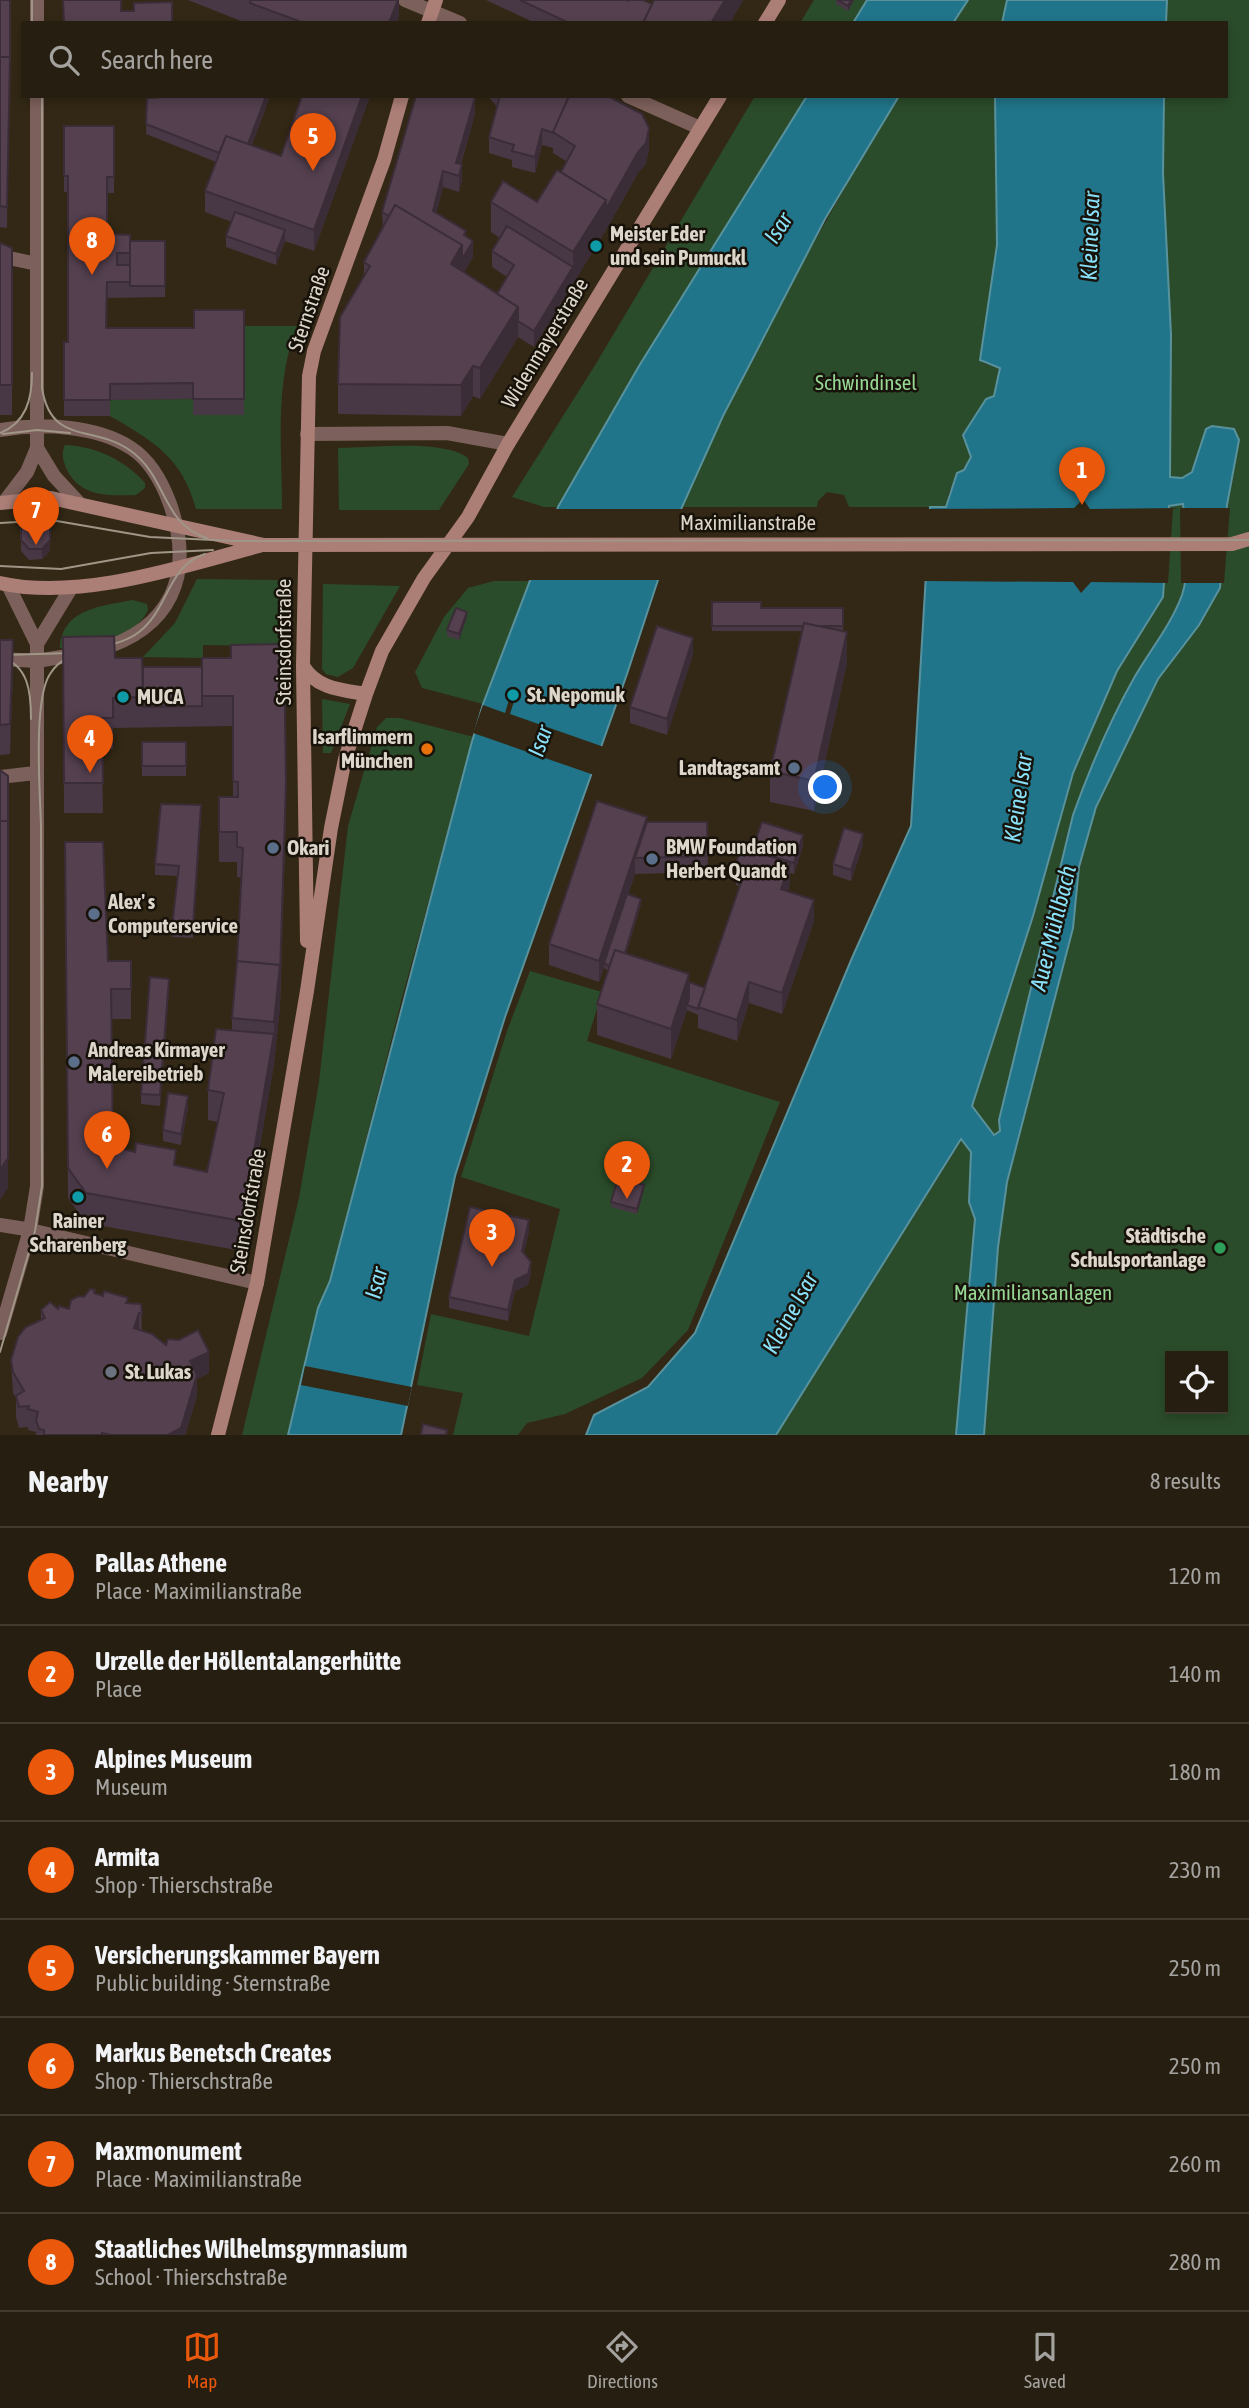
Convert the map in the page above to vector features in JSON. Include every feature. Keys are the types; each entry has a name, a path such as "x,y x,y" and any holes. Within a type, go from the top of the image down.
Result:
{"main road":[{"path":"766,21 779,0"},
{"name":"Sternstraße","path":"306,544 309,376 314,351 384,160 401,98"},
{"name":"Widenmayerstraße","path":"366,694 382,650 424,578 450,543 719,98"},
{"name":"Maximilianstraße","path":"3,502 37,498 80,504 177,523 264,545"},
{"name":"Steinsdorfstraße","path":"306,544 303,666 307,991"},
{"name":"Maximilianstraße","path":"4,584 71,588 135,577 264,545 1248,544"},
{"path":"303,666 315,681 366,694"},
{"name":"Steinsdorfstraße","path":"218,1435 257,1283 307,991 331,828 345,759 366,694"}],"street":[{"path":"37,0 37,21"},
{"path":"405,0 455,21"},
{"path":"3,502 27,472 37,447 37,98"},
{"path":"632,98 700,128"},
{"path":"0,256 37,264"},
{"path":"0,430 37,427 101,434 132,449 156,474 177,523 179,565 170,600 141,633 93,651 37,661 0,659"},
{"path":"307,434 447,433 508,444"},
{"path":"37,447 54,476 80,504"},
{"path":"0,1333 30,1230 37,1186 37,645 4,584"},
{"path":"37,645 71,588"},
{"path":"0,777 36,773"},
{"path":"0,1226 30,1230 257,1283"}],"green space":[{"path":"814,0 867,0 854,21 801,21"},
{"path":"968,0 1007,0 1002,21 954,21"},
{"name":"Maximiliansanlagen","path":"1167,0 1249,0 1249,1435 776,1435 960,1143 1033,916 1073,773 1117,671 1163,597 1171,335 1163,173 1164,98 1228,98 1228,21 1166,21"},
{"path":"754,98 806,98 639,366 558,507 544,507 512,497 597,362"},
{"name":"Schwindinsel","path":"898,98 995,98 997,245 980,360 1000,368 994,396 977,413 964,435 971,457 949,492 946,507 849,507 844,495 827,492 818,501 817,507 682,507 731,402 840,196"},
{"path":"244,326 297,326 282,393 282,509 196,509 183,476 174,463 140,434 110,416 110,400 193,399 194,415"},
{"path":"65,445 98,451 119,461 145,483 145,488 136,495 105,495 86,490 78,485 66,468 63,456"},
{"path":"338,448 442,448 468,458 469,464 439,510 339,510"},
{"path":"197,579 284,580 284,646 203,645 203,658 143,657 175,623"},
{"path":"494,581 531,581 483,704 422,688 415,672 444,617 468,588"},
{"path":"323,584 400,586 353,668 338,677 326,674 322,669"},
{"path":"133,600 147,604 148,610 133,628 122,635 97,643 60,648 62,635 76,617 96,608"},
{"path":"322,699 350,704 331,753 323,753"},
{"path":"386,718 400,718 474,737 402,998 330,1281 318,1308 288,1435 242,1435 299,1198 319,1082 348,826 377,727"},
{"path":"530,971 602,992 587,1041 780,1102 688,1330 642,1378 565,1414 527,1423 518,1435 453,1435 463,1393 417,1385 431,1314 529,1336 560,1209 461,1177 507,1031"}],"water":[{"path":"867,0 968,0 954,21 854,21"},
{"path":"1007,0 1167,0 1166,21 1002,21"},
{"name":"Isar","path":"806,98 898,98 825,219 723,416 682,507 627,674 505,1017 455,1176 401,1435 288,1435 318,1308 330,1281 483,704 558,507 639,366"},
{"path":"995,98 1164,98 1163,173 1171,335 1170,477 1182,478 1192,472 1206,429 1212,426 1234,429 1239,440 1227,505 1220,588 1199,625 1158,679 1096,807 1079,867 1073,928 1007,1182 998,1247 984,1435 956,1435 975,1219 969,1202 971,1152 961,1139 776,1435 586,1435 594,1415 648,1387 695,1333 852,958 911,826 930,507 946,507 957,473 964,470 971,457 963,435 986,399 994,396 1000,368 980,360 997,245","holes":["1183,504 1187,562 1182,595 1172,617 1116,711 1073,815 999,1120 1000,1131 994,1135 972,1106 1033,916 1073,773 1117,671 1163,597 1169,506"]}],"pier":[{"path":"1083,499 1090,509 1178,508 1173,509 1168,583 1091,582 1081,593 1073,582 922,581 926,509 1074,508"},
{"path":"1180,508 1230,508 1224,583 1181,583"},
{"path":"553,509 685,509 662,580 527,580"},
{"path":"511,693 516,695 510,714 604,747 594,775 473,733 483,705 505,713"},
{"path":"305,1366 412,1387 408,1406 301,1385"}],"building":[{"path":"0,0 10,0 10,57 0,57"},
{"path":"63,0 121,0 121,11 134,11 134,3 172,2 172,21 64,21"},
{"path":"251,0 398,0 390,21 299,21 250,3"},
{"path":"520,0 643,0 652,4 644,21 565,21"},
{"path":"654,0 725,0 712,21 644,21"},
{"path":"838,0 851,0 848,6"},
{"path":"0,57 10,57 7,207 0,206"},
{"path":"147,98 265,98 248,144 226,136 219,153 146,124"},
{"path":"301,98 361,98 314,230 205,191 226,136 281,156"},
{"path":"415,98 475,98 456,163 462,164 459,176 443,171 433,211 466,231 464,235 473,241 462,259 462,245 395,205 389,216 382,212"},
{"path":"499,98 568,98 554,133 542,129 535,157 512,151 514,145 489,137"},
{"path":"568,98 612,98 642,114 649,128 646,143 638,152 606,209 606,200 561,172 575,146 553,132"},
{"path":"64,126 114,126 114,177 107,177 107,234 130,235 130,253 117,253 117,265 130,265 130,282 107,282 106,328 194,328 194,310 244,310 244,399 193,399 193,383 110,384 110,400 64,400 64,342 68,342 68,176 64,176"},
{"path":"557,170 606,200 573,252 491,202 503,181 537,202"},
{"path":"395,205 462,245 451,264 518,307 480,368 473,366 461,385 338,384 340,317 370,266 364,262"},
{"path":"235,212 285,230 276,254 226,236"},
{"path":"507,226 573,267 534,331 518,321 518,307 497,294 514,265 492,251"},
{"path":"130,241 165,241 165,286 130,286"},
{"path":"0,243 12,248 12,385 0,385"},
{"path":"30,520 42,520 50,528 50,540 42,549 29,549 21,540 21,528"},
{"path":"712,602 761,602 761,608 843,608 843,626 804,623 803,626 712,626"},
{"path":"456,608 467,612 459,634 447,630"},
{"path":"804,623 847,632 814,781 770,771"},
{"path":"657,626 693,638 667,719 630,707"},
{"path":"114,636 115,658 142,658 143,697 113,698 113,718 102,718 103,783 64,783 63,637"},
{"path":"0,640 13,640 10,724 0,725"},
{"path":"284,644 286,783 280,976 280,965 237,961 243,848 237,847 237,832 219,832 219,797 238,797 238,782 233,781 233,696 202,696 202,658 231,658 231,645"},
{"path":"143,667 202,667 202,706 143,707"},
{"path":"142,742 186,742 186,766 142,766"},
{"path":"0,770 8,776 8,821 0,821"},
{"path":"597,801 647,817 599,961 549,944"},
{"path":"161,804 201,805 193,927 172,926 179,866 155,864"},
{"path":"0,821 8,821 8,1158 0,1170"},
{"path":"647,822 707,822 708,856 635,858"},
{"path":"762,822 803,835 794,863 752,850"},
{"path":"844,828 863,834 851,870 833,864"},
{"path":"65,842 103,842 108,961 131,961 131,989 111,989 113,1147 135,1152 136,1143 176,1150 174,1165 207,1172 224,1093 208,1090 216,1029 274,1034 242,1221 86,1193 68,1168"},
{"path":"741,847 790,863 781,889 814,900 782,993 749,982 737,1020 698,1007 746,868 736,864"},
{"path":"627,894 641,899 625,953 615,950 609,966 604,963"},
{"path":"615,950 689,974 671,1029 597,1004"},
{"path":"237,961 280,965 274,1022 232,1018"},
{"path":"150,977 169,979 160,1095 141,1094"},
{"path":"689,982 705,988 698,1009 687,1005"},
{"path":"168,1093 188,1096 181,1134 163,1130"},
{"path":"618,1178 644,1185 637,1209 611,1202"},
{"path":"470,1207 529,1220 522,1251 531,1262 528,1274 515,1280 508,1310 449,1297"},
{"name":"St. Lukas","path":"90,1289 103,1296 104,1291 128,1298 126,1303 141,1304 142,1314 139,1313 134,1328 152,1334 166,1345 168,1339 179,1340 198,1330 209,1352 190,1361 197,1375 181,1428 168,1435 44,1435 44,1430 39,1429 36,1420 38,1412 28,1409 29,1406 19,1407 16,1396 24,1391 13,1372 11,1360 18,1337 26,1327 45,1318 41,1310 50,1302 58,1309 59,1306 69,1309 71,1300 84,1297"},
{"path":"423,1424 447,1430 446,1435 421,1435"}],"tram line":[{"path":"32,0 32,21"},
{"path":"42,98 42,388 47,406 54,419 64,426 117,443 131,451 152,474 181,522 207,538"},
{"path":"0,433 16,423 26,409 31,392 32,373"},
{"path":"3,434 37,430 70,433"},
{"path":"0,523 51,520 150,537 235,541 1249,540"},
{"path":"0,566 61,569 151,553 213,550"},
{"path":"0,1352 35,1231 42,1186 39,724 45,687 50,674 58,664 68,658 117,643 139,632 157,612 183,568 205,554"},
{"path":"2,655 72,653"},
{"path":"0,657 10,661 23,673 29,690 31,719"}],"place":[{"name":"Versicherungskammer Bayern","path":"313,171"},
{"name":"Meister Eder und sein Pumuckl","path":"596,246"},
{"name":"Staatliches Wilhelmsgymnasium","path":"92,275"},
{"name":"Pallas Athene","path":"1082,505"},
{"name":"Maxmonument","path":"36,545"},
{"name":"St. Nepomuk","path":"513,695"},
{"name":"MUCA","path":"123,697"},
{"name":"Isarflimmern München","path":"427,749"},
{"name":"Landtagsamt","path":"794,768"},
{"name":"Armita","path":"90,773"},
{"name":"Okari","path":"273,848"},
{"name":"BMW Foundation Herbert Quandt","path":"652,859"},
{"name":"Alex' s Computerservice","path":"94,914"},
{"name":"Andreas Kirmayer Malereibetrieb","path":"74,1062"},
{"name":"Markus Benetsch Creates","path":"107,1169"},
{"name":"Rainer Scharenberg","path":"78,1197"},
{"name":"Urzelle der Höllentalangerhütte","path":"627,1199"},
{"name":"Städtische Schulsportanlage","path":"1220,1248"},
{"name":"Alpines Museum","path":"492,1267"},
{"name":"St. Lukas","path":"111,1372"}],"water label":[{"name":"Kleine Isar","path":"1090,236"},
{"name":"Kleine Isar","path":"1018,798"},
{"name":"Auer Mühlbach","path":"1053,928"},
{"name":"Kleine Isar","path":"790,1313"}]}
